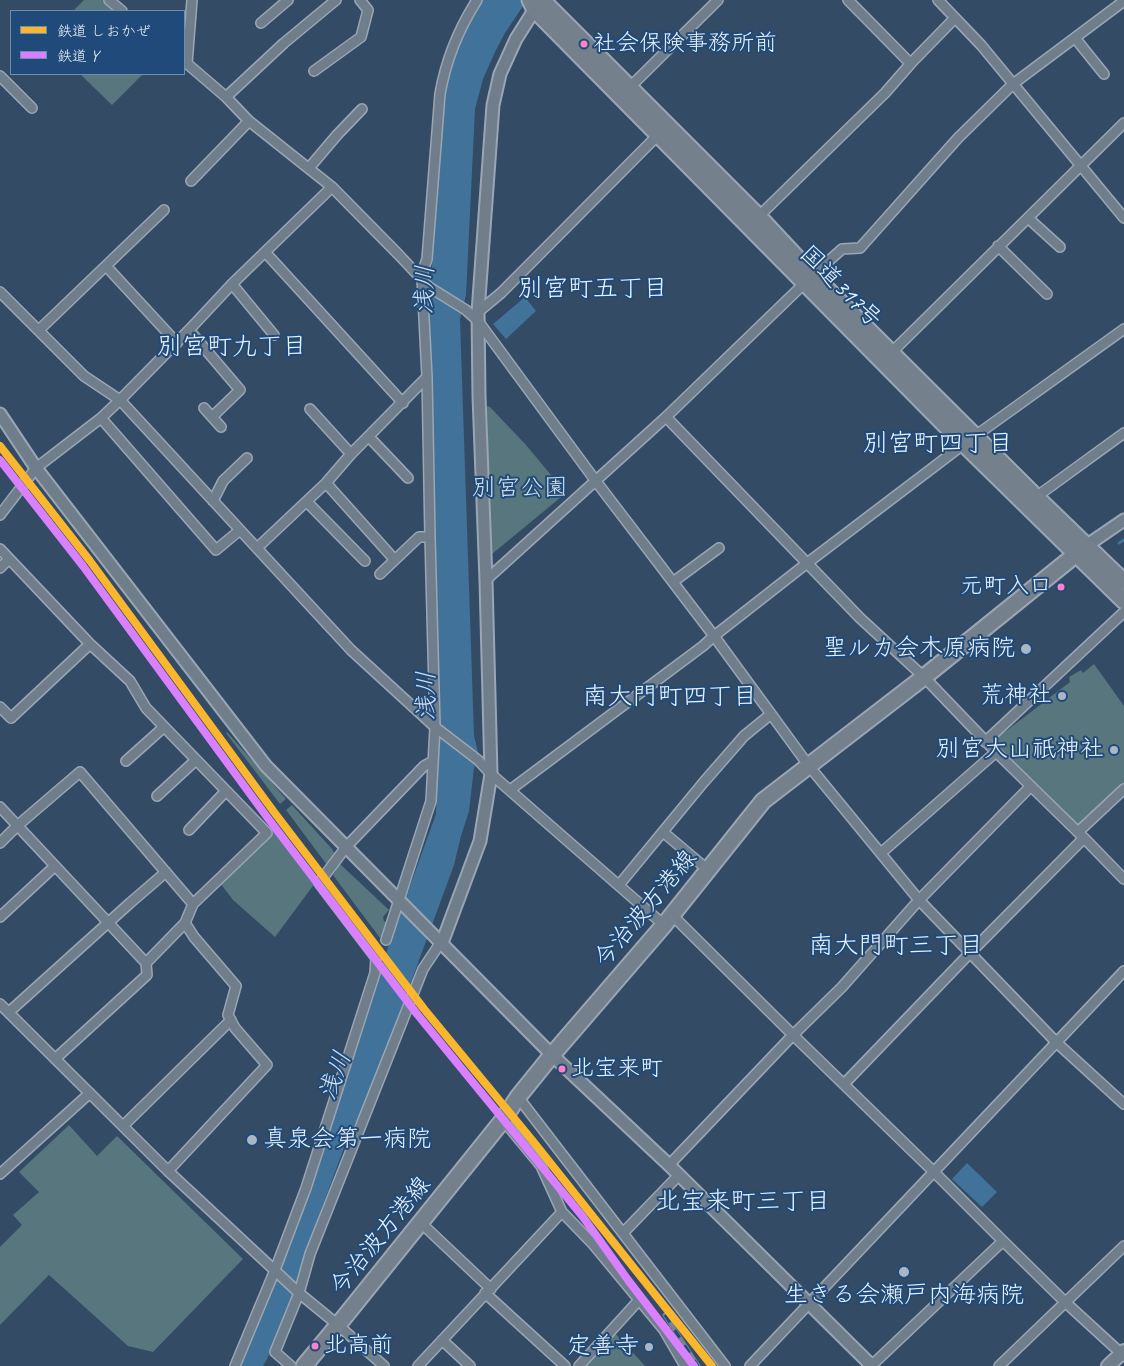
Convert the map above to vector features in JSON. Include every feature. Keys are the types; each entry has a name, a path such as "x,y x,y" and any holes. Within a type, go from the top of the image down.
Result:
{"main road":[{"name":"国道317号","path":"537,2 970,441 1081,550 1124,582"},
{"name":"国道317号","path":"970,441 1036,497 1124,601"},
{"name":"今治波方港線","path":"304,1366 503,1120 552,1055 668,920 763,801 924,677 1081,550"},
{"path":"1108,1366 1123,1353"}],"street":[{"path":"109,0 121,10"},
{"path":"192,0 185,63 226,97 249,121 332,187 429,287 474,314 595,480 714,636 809,766 880,853 919,900 1058,1042 1124,1104"},
{"path":"261,23 288,0"},
{"path":"226,97 284,43 336,0"},
{"path":"314,71 361,37 368,10 360,0"},
{"path":"386,940 431,801 437,729 430,537 427,377 422,279 427,259 440,94 444,72 450,52 468,14 477,0"},
{"path":"848,0 910,63"},
{"path":"938,0 981,45 1124,218"},
{"path":"486,580 666,417 809,278 842,249 860,248 958,138 1013,84 1124,1"},
{"path":"291,1366 275,1352 299,1293 310,1254 423,969 441,942 480,841 492,774 486,580 474,314 494,105 500,74 537,2"},
{"path":"625,93 712,2"},
{"path":"753,222 885,93 910,63 955,18"},
{"path":"1075,38 1104,74"},
{"path":"0,76 32,108"},
{"path":"309,168 362,109"},
{"path":"191,181 249,121"},
{"path":"886,357 1124,123"},
{"path":"474,314 501,292 663,131"},
{"path":"0,515 36,468 101,418 120,400 190,330 232,284 332,187"},
{"path":"38,330 164,210"},
{"path":"1028,218 1060,247"},
{"path":"998,246 1047,294"},
{"path":"265,252 402,403"},
{"path":"106,266 177,343"},
{"path":"232,284 274,335"},
{"path":"0,292 84,376 120,400 351,650 437,729 478,760 619,885 668,920 844,1084 1066,1302 1123,1353"},
{"path":"510,790 703,646 806,564 1124,329"},
{"path":"190,330 240,390 212,417"},
{"path":"257,548 308,502 351,454 427,377"},
{"path":"204,408 221,427"},
{"path":"310,409 351,454"},
{"path":"0,414 36,468 266,766 552,1055 669,1165 872,1366 1003,1241"},
{"path":"666,417 806,564 860,618 924,677 985,742 1124,879"},
{"path":"101,418 216,550 240,530"},
{"path":"1036,497 1124,434"},
{"path":"369,437 408,478"},
{"path":"213,501 223,481 247,458"},
{"path":"326,483 394,559"},
{"path":"308,502 365,561"},
{"path":"1081,550 1124,520"},
{"path":"380,574 419,537 430,537"},
{"path":"673,582 719,548"},
{"path":"0,549 90,644 130,681 146,708 266,833 193,904 185,923 146,963"},
{"path":"0,568 9,558"},
{"path":"985,742 1124,612"},
{"path":"0,706 11,718 90,644"},
{"path":"619,885 744,736 771,714"},
{"path":"126,761 164,727"},
{"path":"880,853 996,752"},
{"path":"157,796 196,760"},
{"path":"235,1366 276,1272 306,1188 375,973 376,958 319,883 346,847 424,766 433,762"},
{"path":"0,843 80,772 193,904"},
{"path":"669,1165 792,1035 842,987 919,900 1031,786"},
{"path":"844,1084 1124,789"},
{"path":"189,830 226,791"},
{"path":"0,807 146,963 147,975 55,1058"},
{"path":"662,832 708,870"},
{"path":"0,917 55,866"},
{"path":"9,1012 166,872"},
{"path":"168,1171 267,1065 235,1028 228,1016 236,986 194,937 185,923"},
{"path":"750,1366 1124,971"},
{"path":"0,1004 168,1171 299,1293 384,1366"},
{"path":"123,1126 230,1020"},
{"path":"0,1174 90,1093"},
{"path":"518,1098 725,1366"},
{"path":"503,1120 541,1166 562,1212 592,1243 664,1330 685,1366"},
{"path":"623,1233 679,1175"},
{"path":"418,1366 562,1212"},
{"path":"420,1222 565,1366"},
{"path":"999,1366 1124,1246"},
{"path":"579,1366 639,1300"},
{"path":"442,1340 470,1366"}],"green space":[{"path":"84,0 102,0 115,10 74,10"},
{"path":"81,75 142,75 112,105"},
{"name":"別宮公園","path":"487,406 526,445 566,493 492,554 488,553"},
{"path":"1094,664 1124,706 1124,783 1076,829 993,741 1070,682 1069,677 1081,670 1083,673"},
{"path":"226,733 286,799 280,804"},
{"path":"292,805 335,854 327,865 286,810"},
{"path":"276,825 318,879 275,937 233,900 220,883"},
{"path":"340,864 389,910 383,917 384,921 389,925 380,938 333,875"},
{"path":"69,1125 97,1156 117,1136 243,1259 153,1352 128,1346 49,1275 0,1325 0,1247 22,1225 13,1215 39,1192 19,1172"},
{"path":"613,1331 645,1366 581,1366"}],"water":[{"path":"482,0 527,0 495,52 483,79 475,109 466,295 460,319 474,736 478,752 474,768 469,811 454,865 368,1099 348,1137 296,1285 267,1359 263,1366 238,1366 436,814 438,741 428,350 435,204 445,89 451,60"},
{"path":"525,297 536,311 506,339 493,324"},
{"path":"967,1163 997,1192 982,1207 952,1179"}],"waterway":[{"path":"1119,543 1124,540"}],"tunnel":[{"path":"599,1253 623,1233"}],"railway":[{"path":"665,1315 698,1366"}],"rail line":[{"name":"しおかぜ","path":"0,446 90,561 274,812 424,1009 532,1140 712,1366"},
{"name":"Y","path":"0,460 83,566 267,817 417,1014 583,1217 628,1280 694,1366"}],"place":[{"name":"社会保険事務所前","path":"584,44"},
{"name":"元町入口","path":"1061,587"},
{"name":"聖ルカ会木原病院","path":"1026,649"},
{"name":"荒神社","path":"1062,696"},
{"name":"別宮大山祇神社","path":"1114,750"},
{"name":"北宝来町","path":"562,1069"},
{"name":"真泉会第一病院","path":"252,1140"},
{"name":"生きる会瀬戸内海病院","path":"904,1272"},
{"name":"北高前","path":"315,1346"},
{"name":"定善寺","path":"649,1347"}],"district":[{"name":"別宮町五丁目","path":"593,289"},
{"name":"別宮町九丁目","path":"232,347"},
{"name":"別宮町四丁目","path":"938,444"},
{"name":"南大門町四丁目","path":"670,697"},
{"name":"南大門町三丁目","path":"896,946"},
{"name":"北宝来町三丁目","path":"743,1202"}],"water label":[{"name":"浅川","path":"426,290"},
{"name":"浅川","path":"427,696"},
{"name":"浅川","path":"336,1076"}]}
